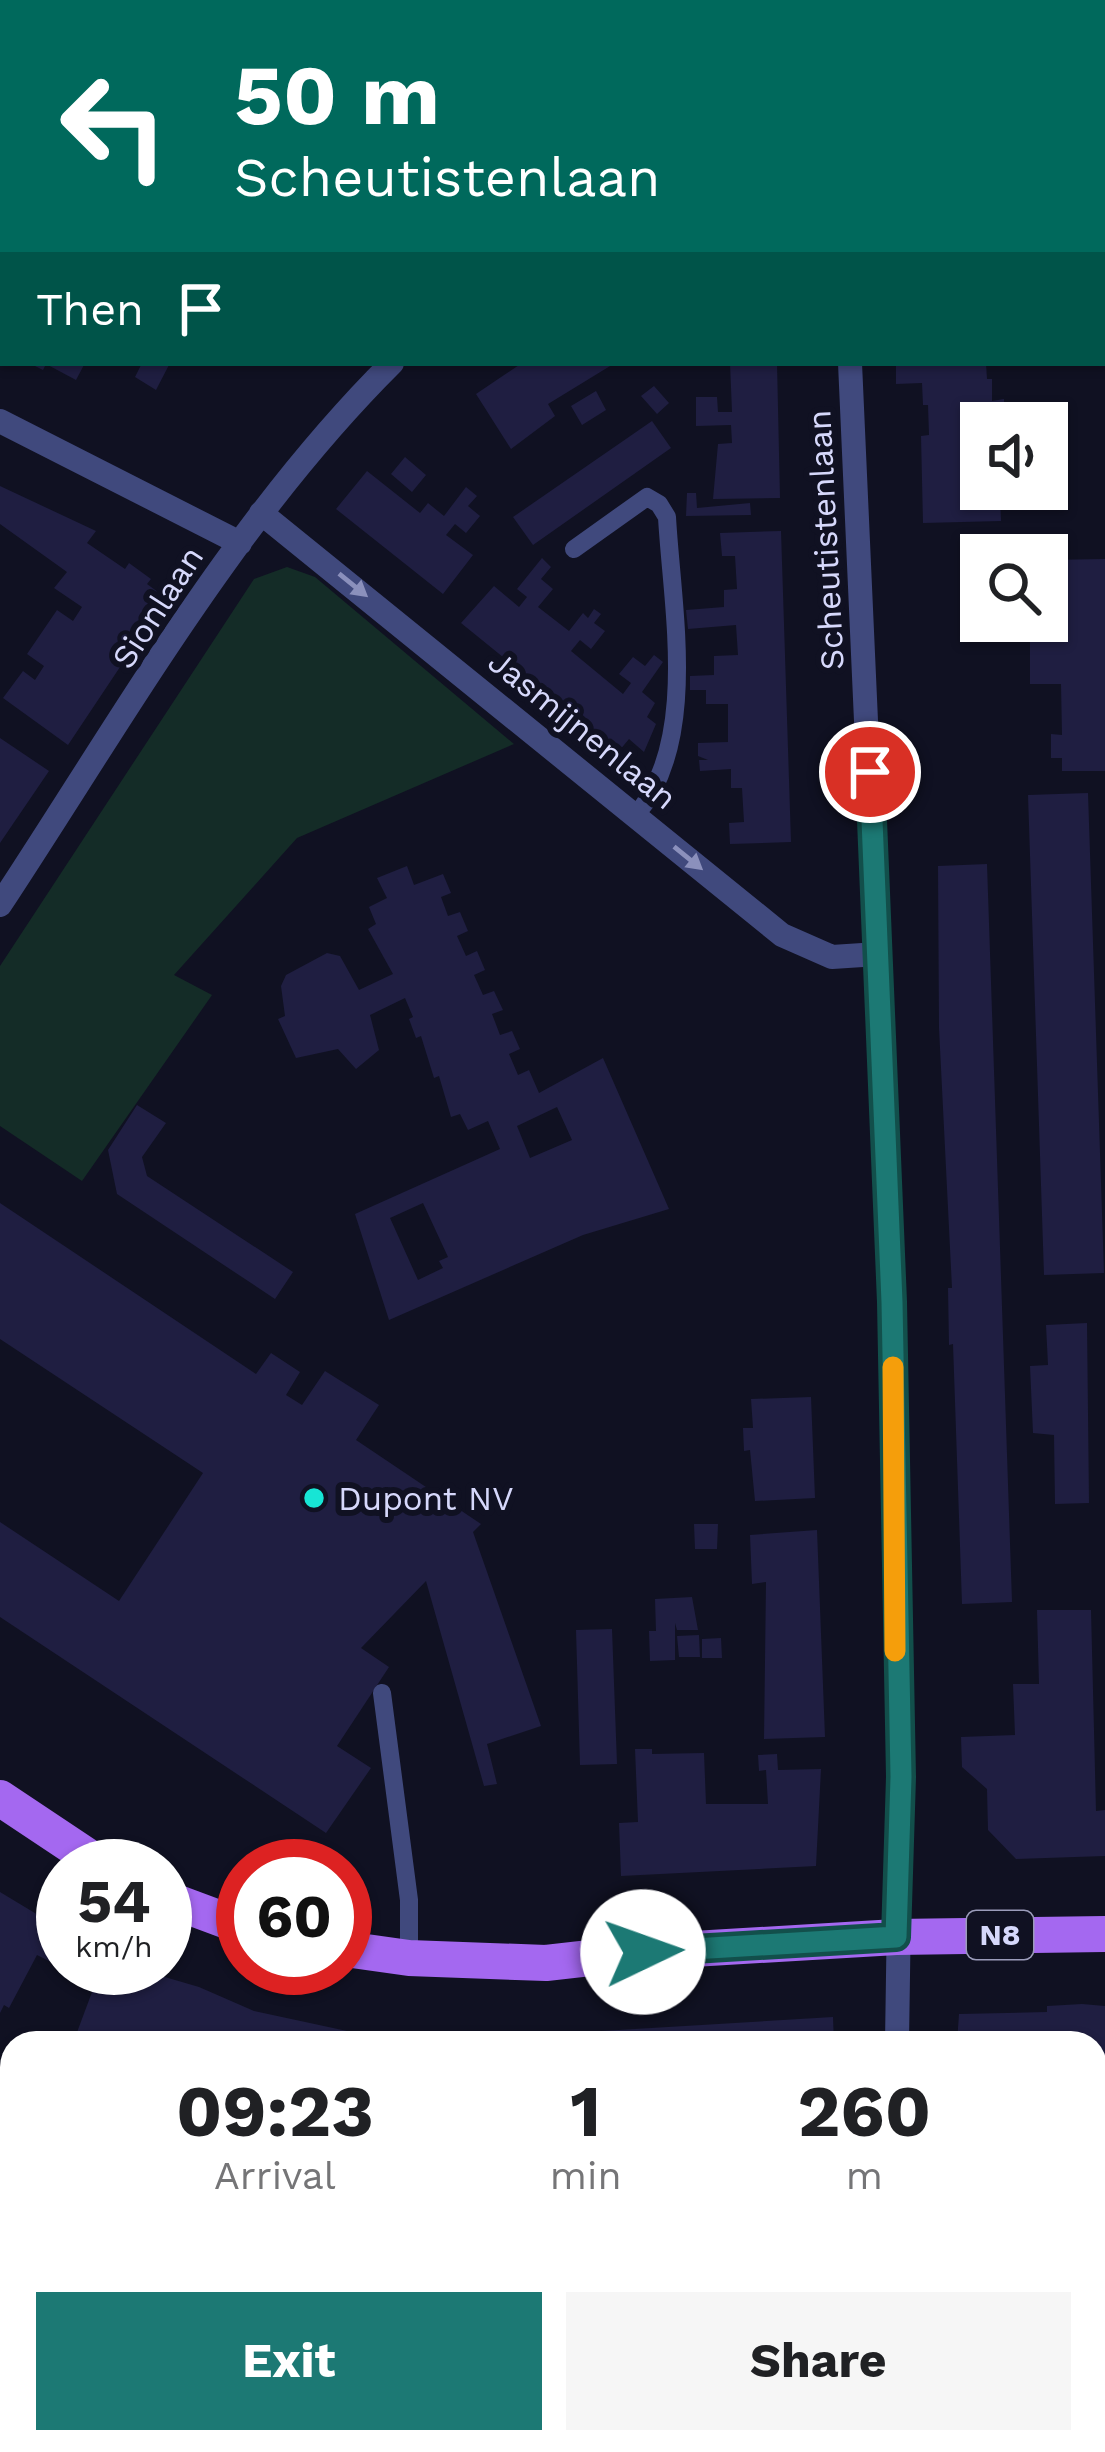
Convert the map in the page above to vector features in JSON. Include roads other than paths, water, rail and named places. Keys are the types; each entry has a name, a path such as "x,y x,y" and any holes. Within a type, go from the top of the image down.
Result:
{"main road":[{"path":"0,1798 62,1839"},
{"name":"N8","path":"372,1953 547,1964 643,1952 896,1937 1105,1934"}],"street":[{"name":"Sionlaan","path":"0,904 239,543 298,464 389,366"},
{"name":"Scheutistenlaan","path":"850,366 892,1302 901,1777 897,2031"},
{"path":"0,421 239,543"},
{"name":"Jasmijnenlaan","path":"261,513 782,935 832,957 878,954"}],"lane":[{"path":"574,549 647,497 659,503 667,518 677,718 653,796 637,815"},
{"path":"382,1693 409,1900 409,1958"}],"place":[{"name":"Dupont NV","path":"314,1498"}]}
